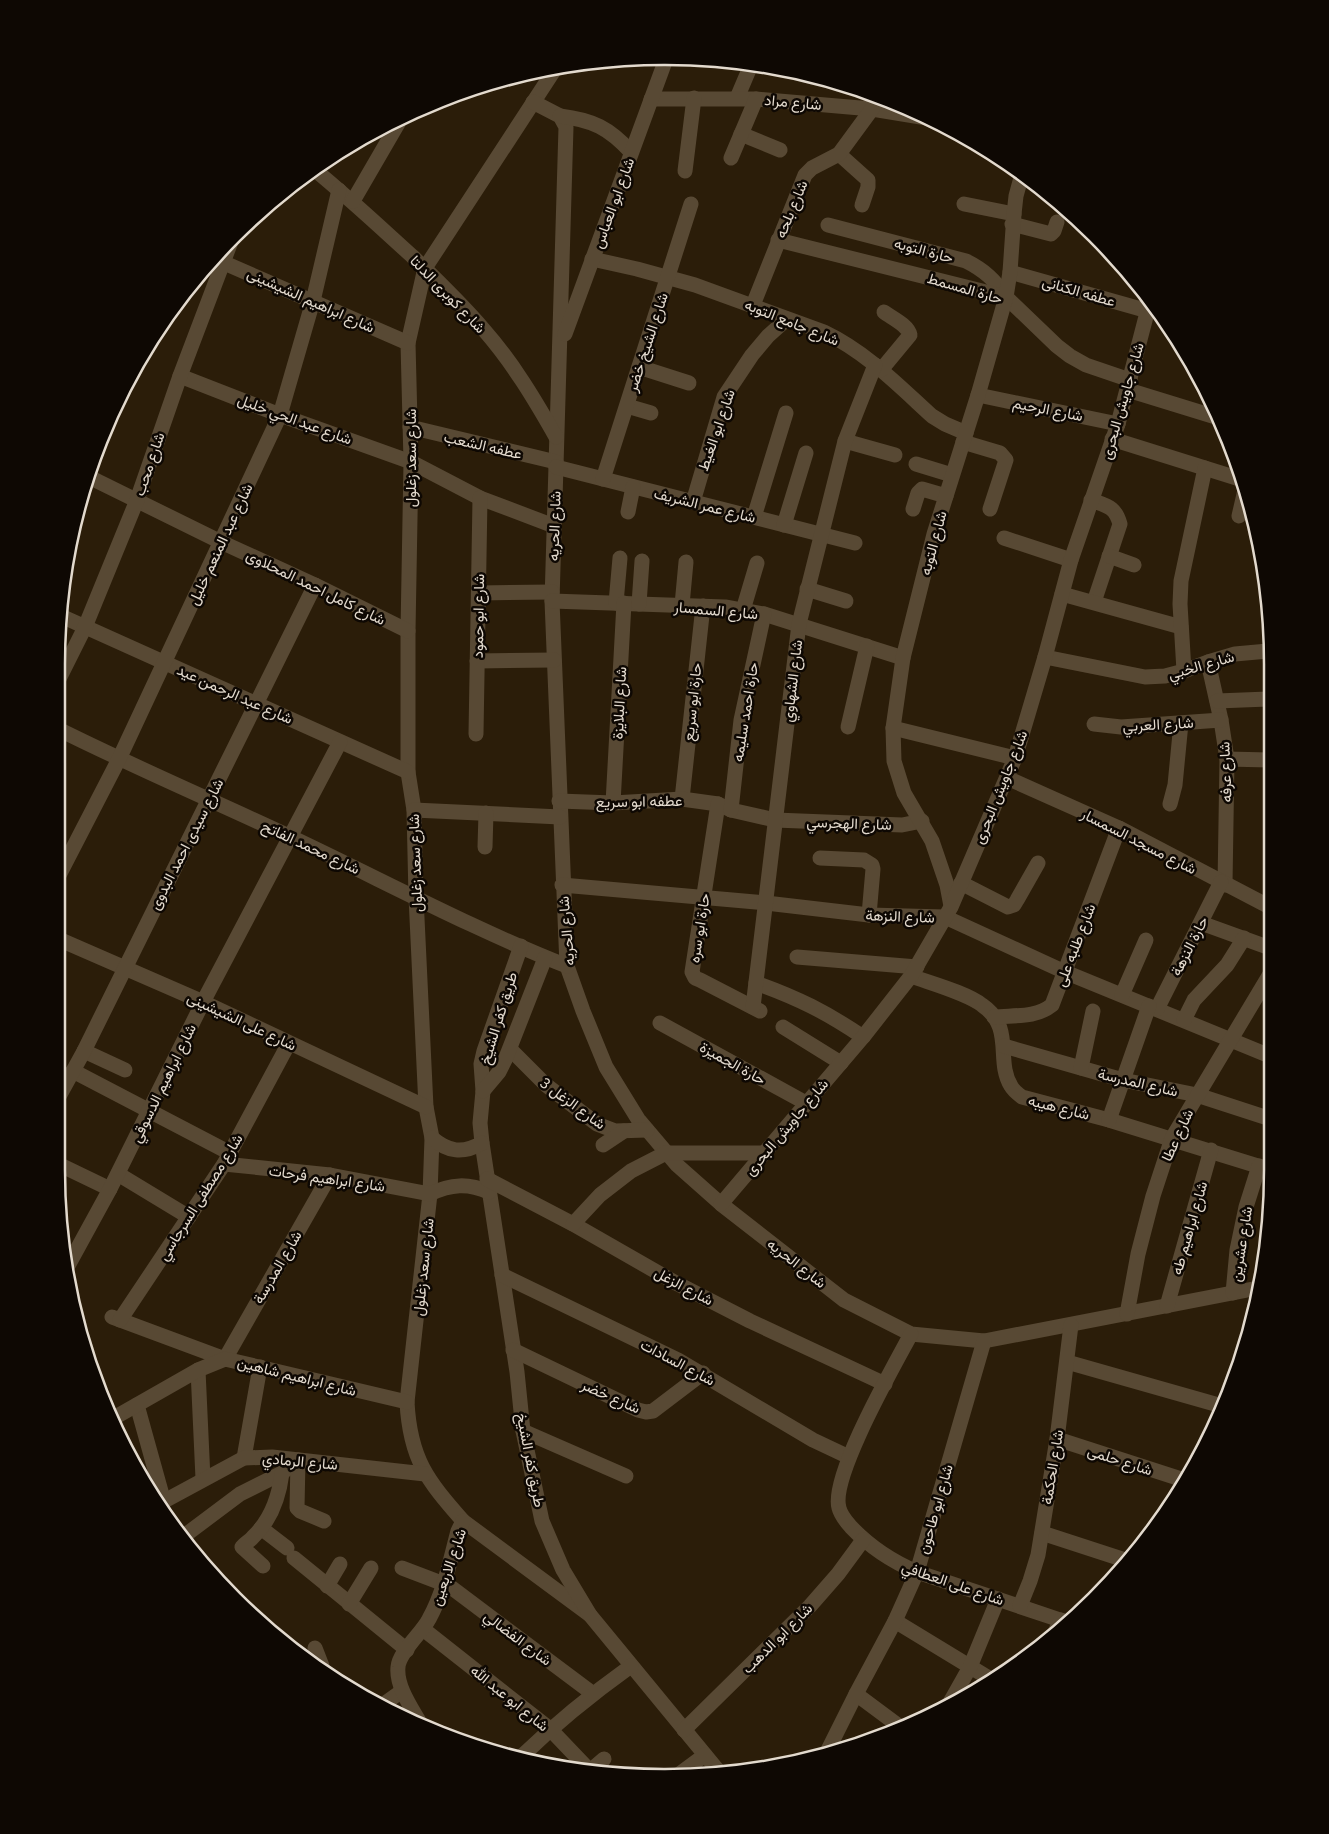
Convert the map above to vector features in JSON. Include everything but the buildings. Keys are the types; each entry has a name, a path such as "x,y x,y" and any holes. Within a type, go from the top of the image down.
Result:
{"street":[{"name":"شارع ابو العباس","path":"560,348 664,65"},
{"path":"738,98 749,71"},
{"name":"شارع سعد زغلول","path":"549,77 425,268 408,343 411,462 408,772 414,810 416,897 426,1107 432,1138 430,1194 407,1402 408,1427 414,1451 425,1474 463,1521 590,1615"},
{"path":"685,170 694,98"},
{"name":"شارع مراد","path":"652,99 738,98 894,111"},
{"path":"731,158 756,99"},
{"path":"533,102 560,116 581,119 600,126 617,137 632,152"},
{"name":"شارع بلحه","path":"753,305 805,175 812,168 839,154 872,109"},
{"name":"شارع الحريه","path":"560,116 567,134 552,596 562,885 567,966 606,1067 638,1119 666,1153 721,1204 844,1300 911,1334 984,1341 1251,1289"},
{"path":"353,201 395,129"},
{"path":"741,134 780,150"},
{"path":"839,154 868,180 868,187 862,205"},
{"name":"شارع كوبرى الدلتا","path":"320,174 353,201 456,298 496,344 536,401 557,439"},
{"name":"شارع التوبه","path":"948,912 941,863 922,821 904,793 894,761 893,728 903,658 934,534 978,395 1006,297 1010,272 1013,219 1020,182"},
{"name":"شارع عبد المنعم خليل","path":"65,864 119,759 280,414 313,301 339,190"},
{"name":"شارع الشيخ خضر","path":"603,479 691,204"},
{"path":"964,204 1013,219 1051,234 1057,222"},
{"name":"حارة التوبه","path":"828,225 966,261 982,269 996,282 1006,297"},
{"name":"حارة المسمط","path":"778,240 1006,297 1056,346 1070,356 1129,385 1209,414"},
{"name":"شارع جامع التوبه","path":"592,259 695,285 753,305 842,341 878,368 932,416 964,438 1004,456 1006,460 990,509"},
{"name":"شارع ابراهيم الشيشينى","path":"221,261 408,343"},
{"name":"شارع محب","path":"65,667 85,626 137,500 216,267"},
{"name":"عطفه الكنانى","path":"1010,272 1145,307"},
{"name":"شارع جاويش البحرى","path":"721,1204 863,1037 914,971 948,912 1015,758 1071,560 1118,424 1147,310"},
{"name":"شارع الشهاوي","path":"757,1009 756,983 799,624 845,440 878,368 910,336 909,330 884,312"},
{"name":"شارع ابو الغيط","path":"692,502 724,397 752,355 787,319"},
{"path":"639,368 689,383"},
{"name":"شارع عبد الحي خليل","path":"180,376 411,462 480,498 554,526"},
{"name":"شارع الرحيم","path":"978,395 1118,424"},
{"path":"627,406 651,413"},
{"path":"754,517 786,412"},
{"name":"عطفه الشعب","path":"410,427 556,465"},
{"path":"1112,439 1234,477"},
{"path":"845,440 895,455"},
{"path":"784,525 806,453"},
{"path":"916,464 952,475"},
{"name":"شارع عمر الشريف","path":"556,465 633,487 855,543"},
{"path":"1184,671 1180,604 1181,581 1205,468"},
{"name":"شارع كامل احمد المحلاوى","path":"95,480 408,631"},
{"path":"628,512 633,487"},
{"path":"913,509 920,490 946,496"},
{"name":"شارع ابو حمود","path":"476,734 480,498"},
{"path":"1091,500 1109,506 1117,513 1120,524 1094,602"},
{"path":"1239,516 1242,503"},
{"path":"1004,538 1071,560"},
{"path":"1109,556 1134,565"},
{"path":"620,558 626,603"},
{"path":"626,603 642,561"},
{"path":"682,605 686,562"},
{"path":"743,610 757,563"},
{"name":"شارع سيدى احمد البدوى","path":"65,1086 84,1051 315,585"},
{"path":"808,589 846,601"},
{"name":"شارع السمسار","path":"478,593 552,596 626,603 725,607 764,614 799,624 903,658"},
{"path":"1062,594 1181,627"},
{"name":"شارع البلايزة","path":"613,803 626,603"},
{"name":"حارة ابو سريع","path":"682,798 703,606"},
{"name":"حارة احمد سليمه","path":"725,807 764,614"},
{"name":"شارع عبد الرحمن عيد","path":"67,618 408,772"},
{"path":"848,727 867,646"},
{"name":"شارع الخبي","path":"1045,657 1145,677 1165,676 1235,654 1264,651"},
{"path":"477,661 554,660"},
{"name":"شارع عرفه","path":"1208,662 1222,720 1227,759 1223,884"},
{"path":"1217,701 1264,699"},
{"name":"شارع العربي","path":"1094,724 1121,727 1222,720"},
{"path":"1170,804 1175,785 1181,723"},
{"path":"893,728 1015,758"},
{"name":"شارع محمد الفاتح","path":"65,732 545,958 567,966"},
{"name":"شارع ابراهيم الدسوقي","path":"71,1254 110,1190 203,1002 340,742"},
{"path":"1227,759 1264,760"},
{"name":"شارع مسجد السمسار","path":"1007,778 1119,828 1264,904"},
{"name":"عطفه ابو سريع","path":"559,802 613,803 682,798 776,820"},
{"name":"حارة ابو سره","path":"725,807 704,898 692,972 695,978 757,1009"},
{"path":"414,810 560,817"},
{"path":"486,814 486,847"},
{"name":"شارع الهجرسي","path":"776,820 902,825 922,821"},
{"name":"شارع طلبه على","path":"994,1017 1044,1012 1052,1005 1119,828"},
{"path":"820,858 864,860 872,864 869,916"},
{"path":"961,883 1008,907 1014,905 1038,863"},
{"name":"حارة النزهة","path":"1109,1120 1123,1080 1153,1008 1223,884"},
{"name":"شارع النزهة","path":"562,885 766,903 869,916 948,912 1065,972 1264,1053"},
{"path":"1201,923 1264,946"},
{"path":"1184,1020 1194,1000 1227,965 1244,938"},
{"path":"1122,995 1146,940"},
{"name":"شارع على الشيشينى","path":"65,942 203,1002 426,1107"},
{"name":"طريق كفر الشيخ","path":"521,946 484,1051 481,1064 483,1091 480,1123 523,1431 542,1520 563,1570 590,1615 715,1767"},
{"name":"شارع هيبه","path":"797,957 914,971 982,1004 994,1017 1001,1030 1006,1072 1011,1087 1022,1097 1172,1138 1264,1168"},
{"name":"طريق كفر الشيخ","path":"483,1091 499,1072 510,1049 545,958"},
{"path":"756,983 794,996 830,1014 863,1037"},
{"name":"شارع عطا","path":"1127,1314 1142,1237 1172,1138 1230,1039 1264,989"},
{"path":"1081,1068 1093,1011"},
{"name":"حارة الجميزة","path":"660,1023 806,1103"},
{"path":"783,1027 841,1063"},
{"name":"شارع مصطفى السرجاسي","path":"225,1359 116,1318 189,1217 227,1159 289,1043"},
{"name":"شارع المدرسة","path":"1004,1046 1123,1080 1196,1096 1264,1117"},
{"name":"شارع الزغل 3","path":"510,1049 546,1085 597,1124 614,1131 647,1130"},
{"path":"84,1051 125,1070"},
{"path":"73,1071 150,1110 227,1159"},
{"path":"603,1145 624,1131"},
{"path":"432,1138 440,1145 456,1151 472,1149 482,1143"},
{"name":"شارع ابراهيم طه","path":"1167,1306 1211,1150"},
{"path":"573,1224 600,1195 631,1171 666,1153 764,1153"},
{"name":"شارع ابراهيم فرحات","path":"227,1159 330,1175 430,1194"},
{"path":"65,1168 110,1190"},
{"name":"شارع عشرين","path":"1233,1293 1237,1250 1246,1207 1264,1170"},
{"path":"118,1174 189,1217"},
{"name":"شارع المدرسة","path":"225,1359 330,1175"},
{"name":"شارع الزغل","path":"430,1194 453,1185 488,1186 573,1224 676,1283 750,1322 885,1384"},
{"name":"شارع السادات","path":"502,1275 703,1374 813,1440 849,1457"},
{"name":"شارع الحكمة","path":"1020,1606 1038,1555 1042,1533 1071,1325"},
{"name":"شارع على العطافي","path":"911,1334 849,1457 838,1502 839,1510 863,1540 884,1556 917,1572 1060,1620"},
{"name":"شارع ابو طاحون","path":"830,1746 895,1621 917,1572 984,1341"},
{"name":"شارع خضر","path":"513,1350 638,1410 646,1412 654,1411 703,1374"},
{"name":"شارع ابراهيم شاهين","path":"118,1415 198,1370 225,1359 407,1402"},
{"path":"1067,1362 1216,1404"},
{"path":"244,1458 260,1367"},
{"path":"198,1370 203,1479"},
{"path":"137,1405 158,1490"},
{"path":"523,1431 626,1476"},
{"name":"شارع حلمى","path":"1056,1439 1178,1478"},
{"name":"شارع الرمادي","path":"165,1501 244,1458 258,1456 425,1474"},
{"path":"188,1533 240,1494 282,1473 298,1460"},
{"path":"298,1460 297,1508 324,1521"},
{"path":"263,1566 242,1548 271,1514 277,1501 282,1473"},
{"name":"شارع الاربعين","path":"402,1691 398,1678 398,1666 432,1613 444,1583 458,1531 463,1521"},
{"path":"261,1528 327,1586 407,1650"},
{"path":"1042,1533 1121,1558"},
{"name":"شارع ابو الدهب","path":"684,1730 810,1606 838,1574 863,1540"},
{"path":"327,1586 340,1564"},
{"path":"349,1604 371,1568"},
{"name":"شارع الفضالي","path":"402,1568 444,1583 592,1693"},
{"path":"955,1694 970,1667 998,1599"},
{"path":"895,1621 985,1676"},
{"name":"شارع ابو عبد الله","path":"423,1629 550,1729 583,1763"},
{"path":"315,1648 319,1659"},
{"path":"526,1753 550,1729 592,1693 631,1666"},
{"path":"388,1701 402,1691 415,1714"},
{"path":"856,1694 895,1722"},
{"path":"687,1768 705,1755"},
{"path":"598,1765 604,1759"}]}
